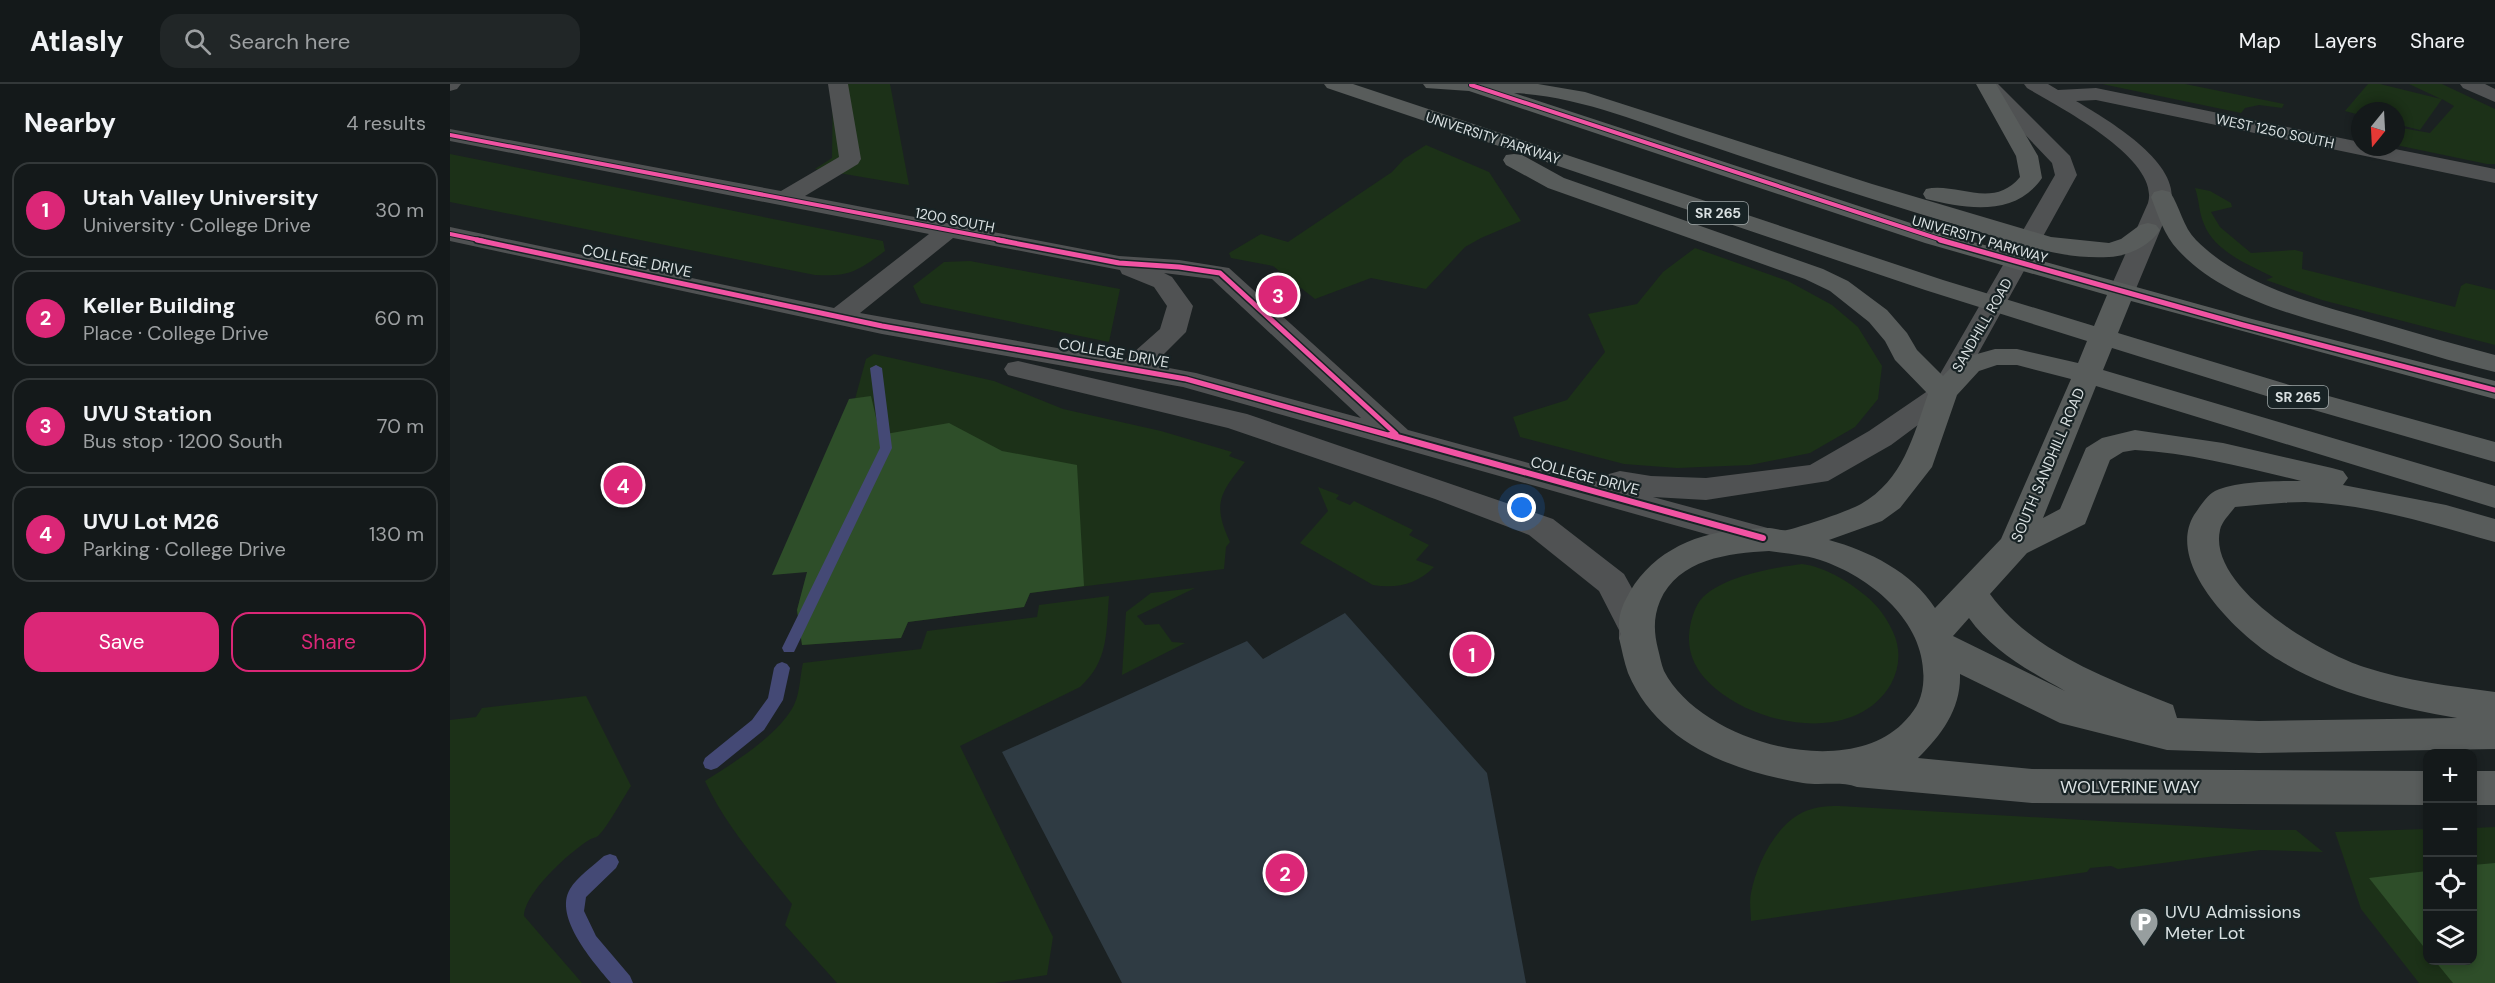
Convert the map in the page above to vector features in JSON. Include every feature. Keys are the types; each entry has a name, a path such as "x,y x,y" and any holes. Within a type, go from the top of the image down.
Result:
{"main road":[{"name":"UNIVERSITY PARKWAY","path":"1334,84 1994,304"},
{"path":"1433,84 1527,88 1585,98 1922,207 2065,247 2110,250 2126,247 2137,241 2148,230"},
{"path":"1579,84 1925,192 1961,199 1990,200 2002,199 2022,191 2031,178 2027,156 1987,84"},
{"name":"UNIVERSITY PARKWAY","path":"1468,85 1862,216 2122,291 2495,390"},
{"path":"1442,120 1556,183 1814,274 1839,286 1878,316 1898,339 1905,354 1942,393"},
{"path":"2162,196 2176,229 2187,244 2215,267 2253,287 2307,310 2495,364"},
{"path":"2087,374 2122,291"},
{"name":"SR 265","path":"1994,304 2286,393 2495,452"},
{"path":"1777,539 1834,552 1875,572 1910,600 1935,639 1942,660 1943,686 1936,711 1921,732 1898,750 1868,763 1833,768 1790,766 1732,750 1683,719 1650,680 1637,634 1640,605 1657,576 1686,555 1722,542 1777,539 1871,513 1889,500 1917,467 1942,393 1969,365 1995,357 2017,357 2087,374 2495,497"},
{"name":"SOUTH SANDHILL ROAD","path":"1935,639 1971,593 2015,545 2087,374"},
{"path":"2015,545 2074,516 2097,455 2113,445 2135,440 2154,441 2275,463 2343,481 2481,527"},
{"path":"2481,527 2341,494 2292,490 2225,499 2205,521 2201,534 2211,570 2224,590 2250,621 2272,638 2339,674 2382,688 2421,697 2495,707"},
{"path":"1971,593 1980,611 2002,633 2042,659 2090,686 2207,736"},
{"path":"1935,639 1985,670 2074,712 2167,734 2259,737 2495,733"},
{"name":"WOLVERINE WAY","path":"1833,768 2032,786 2423,788"},
{"path":"2477,788 2495,788"}],"street":[{"path":"783,200 850,159 838,84"},
{"name":"SANDHILL ROAD","path":"1942,393 2066,175 2062,161 1987,84"},
{"path":"2034,84 2098,123 2145,160 2157,178 2162,196 2122,291"},
{"path":"2470,84 2495,96"},
{"name":"WEST 1250 SOUTH","path":"2054,96 2096,94 2495,176"},
{"name":"1200 SOUTH","path":"450,135 1119,263 1179,267 1220,273 1399,436"},
{"path":"840,316 948,231"},
{"name":"COLLEGE DRIVE","path":"450,234 882,326 1186,379 1777,539"},
{"name":"1200 SOUTH","path":"1119,263 1163,282 1180,306 1173,332 1133,368"},
{"name":"COLLEGE DRIVE","path":"882,326 991,363 1237,421 1446,492 1540,527 1612,583 1637,634"},
{"path":"1461,455 1651,486 1706,489 1816,474 1880,438 1942,393"}],"green space":[{"path":"833,84 890,84 909,185 815,169 832,158"},
{"path":"2102,84 2185,84 2284,104 2282,108 2259,105 2245,108 2241,113"},
{"path":"2368,84 2380,84 2441,99 2409,84 2442,84 2495,109 2495,164 2405,147 2405,129 2430,133 2454,106 2442,99 2420,130 2405,126 2405,102 2353,102"},
{"path":"2351,104 2351,113 2345,111"},
{"path":"1426,145 1489,172 1521,221 1465,247 1426,289 1371,278 1315,299 1273,266 1231,258 1229,253 1261,234 1288,242 1392,172 1404,159"},
{"path":"450,154 883,241 885,251 845,274 815,275 450,202"},
{"path":"2195,188 2210,191 2231,203 2232,207 2211,212 2220,227 2251,253 2295,250 2303,252 2302,269 2455,307 2461,286 2466,283 2495,290 2495,345 2322,300 2266,280 2273,277 2233,256 2209,234 2202,220"},
{"path":"1695,248 1788,281 1832,305 1858,327 1882,366 1878,399 1855,427 1810,453 1750,465 1677,468 1624,464 1520,437 1513,417 1567,400 1605,352 1588,314 1637,304 1663,272"},
{"path":"970,261 1120,289 1109,342 921,303 913,286 944,262"},
{"path":"874,354 994,381 1063,409 1161,431 1232,452 1229,456 1245,462 1221,499 1221,518 1230,542 1226,547 1224,569 1030,593 1024,607 908,622 901,638 802,645 797,610 866,359"},
{"path":"871,396 880,435 949,423 1002,451 1077,465 1084,586 1030,593 1024,607 908,622 901,638 802,645 797,610 807,572 772,575 849,399"},
{"path":"1318,487 1339,495 1336,499 1350,505 1354,501 1413,530 1409,535 1429,545 1416,560 1434,567 1421,578 1406,584 1373,585 1300,543 1328,511"},
{"path":"1802,564 1819,568 1836,576 1866,596 1885,617 1897,645 1898,665 1894,678 1875,703 1855,715 1832,722 1807,723 1782,720 1757,713 1735,702 1704,678 1690,651 1691,620 1703,597 1737,578"},
{"path":"1195,588 1137,616 1145,625 1159,624 1172,642 1185,643 1122,675 1126,612 1151,593"},
{"path":"1109,596 1106,634 1101,656 1096,667 1080,687 960,746 1053,937 1047,975 995,983 837,983 785,925 792,904 734,830 705,781 754,748 778,727 794,705 798,695 803,663 921,649 927,631 1037,617 1039,605"},
{"path":"586,696 631,786 602,832 571,854 540,885 526,906 524,916 582,983 450,983 450,720 476,717 482,708"},
{"path":"1839,806 2257,830 2296,830 2323,852 2261,850 2118,869 2111,866 2090,868 2087,872 1751,921 1750,900 1753,882 1767,849 1781,829 1789,821 1808,810"},
{"path":"2495,827 2495,983 2419,983 2361,909 2335,832 2423,829 2423,965 2477,965 2477,828"},
{"path":"2495,863 2495,983 2453,983 2438,965 2477,965 2477,865"},
{"path":"2423,872 2423,946 2369,878"}],"building":[{"path":"1345,613 1487,773 1526,983 1122,983 1002,752 1247,641 1263,659"}],"waterway":[{"path":"789,648 886,448 876,368"},
{"path":"711,763 758,725 775,700 782,668"},
{"path":"610,862 577,893 575,911 589,942 623,983"}],"cycle path":[{"path":"1471,85 1933,238 2243,325 2495,390"},
{"path":"450,135 1119,263 1179,267 1220,273 1396,434"},
{"path":"450,234 882,326 1186,379 1763,538"}],"place":[{"name":"UVU Station","path":"1278,295"},
{"name":"UVU Lot M26","path":"623,485"},
{"name":"Utah Valley University","path":"1472,654"},
{"name":"Keller Building","path":"1285,873"},
{"name":"UVU Admissions Meter Lot","path":"2144,948"}]}
